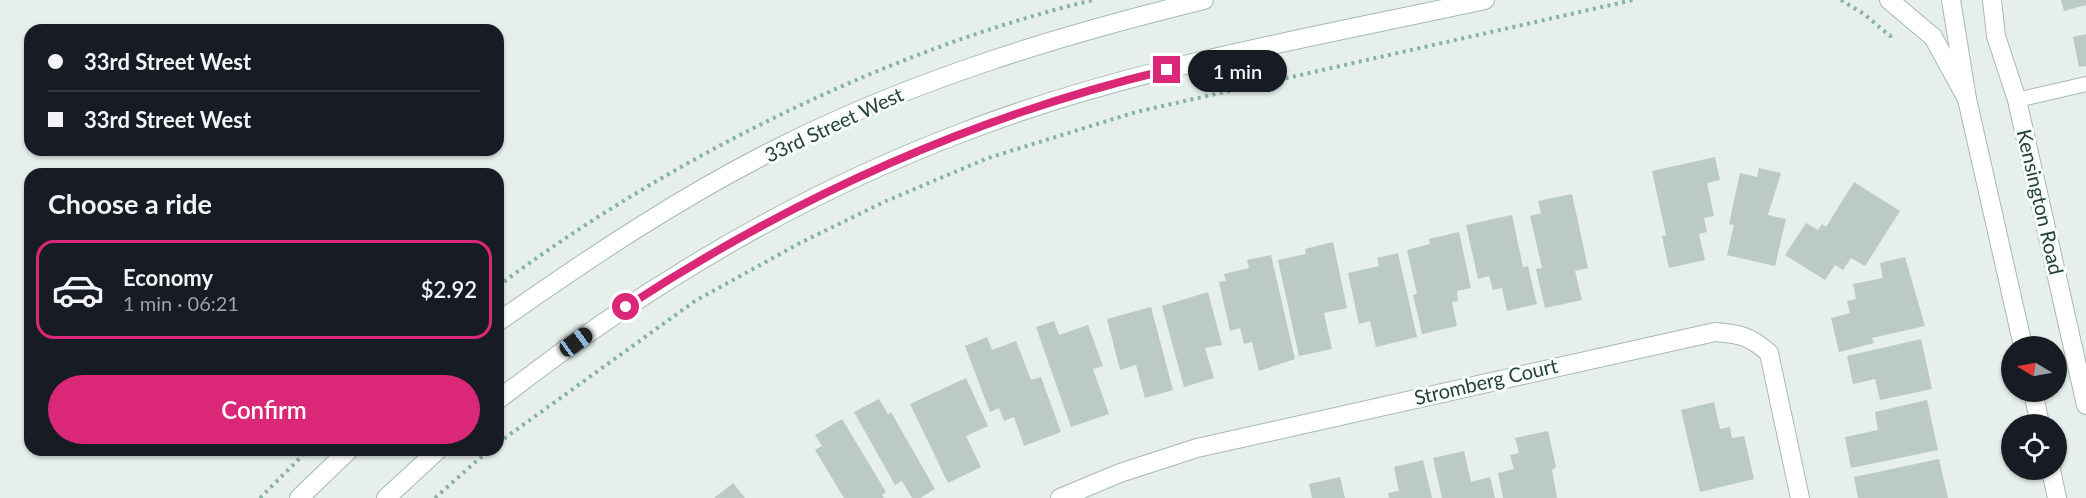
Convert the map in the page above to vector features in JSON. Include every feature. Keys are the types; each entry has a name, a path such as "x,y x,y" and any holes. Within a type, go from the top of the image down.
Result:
{"main road":[{"name":"33rd Street West","path":"504,318 660,214 783,146 861,109 1043,42 1204,0"},
{"path":"504,396 610,317 690,264 815,196 960,133 1064,98 1146,75 1485,0"},
{"path":"1889,0 1933,36 1967,99"},
{"path":"1951,0 1967,99 2021,336"},
{"name":"Kensington Road","path":"1992,0 1996,36 2017,100 2086,405"},
{"name":"Stromberg Court","path":"1060,498 1120,473 1197,448 1715,332 1737,334 1754,340 1769,353 1800,498"},
{"path":"299,498 343,456"},
{"path":"386,498 432,456"},
{"path":"2052,480 2057,498"}],"lane":[{"path":"2017,100 2086,84"}],"path":[{"path":"1085,2 1093,0"},
{"path":"504,439 695,301 886,201 988,158 1136,112 1633,0"},
{"path":"1841,0 1890,36"},
{"path":"504,282 542,253"},
{"path":"260,498 302,456"},
{"path":"435,498 482,456"}],"building":[{"path":"2061,0 2086,0 2086,5 2064,11"},
{"path":"2086,34 2086,66 2079,67 2073,37"},
{"path":"1715,157 1720,180 1707,183 1714,216 1704,218 1707,232 1699,234 1705,260 1669,268 1662,236 1666,235 1652,171"},
{"path":"1759,168 1781,173 1768,215 1786,219 1775,266 1727,255 1734,225 1729,224 1740,173 1757,177"},
{"path":"1854,182 1900,211 1865,266 1851,258 1843,270 1835,265 1825,280 1785,255 1806,223 1818,230 1822,224 1826,227"},
{"path":"1572,194 1588,268 1575,271 1582,300 1545,308 1536,269 1542,268 1530,216 1541,213 1538,201"},
{"path":"1512,215 1523,267 1528,266 1537,304 1507,311 1502,288 1493,290 1489,276 1478,279 1466,225"},
{"path":"1459,232 1471,288 1457,291 1458,301 1452,302 1457,326 1422,334 1413,295 1417,294 1407,250 1430,244 1429,239"},
{"path":"1333,242 1347,308 1324,313 1332,349 1299,356 1278,260 1306,254 1305,249"},
{"path":"1398,253 1417,337 1376,347 1370,321 1359,324 1348,273 1379,266 1377,258"},
{"path":"1271,255 1295,359 1259,371 1252,342 1244,344 1240,328 1230,331 1219,282 1226,281 1224,274 1249,268 1247,260"},
{"path":"1905,257 1925,326 1872,338 1874,343 1839,352 1831,318 1850,313 1847,301 1856,299 1853,284 1883,278 1880,263"},
{"path":"1208,292 1222,345 1205,348 1214,378 1184,387 1162,306"},
{"path":"1151,307 1173,390 1145,398 1136,365 1120,370 1107,319"},
{"path":"1054,321 1059,335 1088,325 1103,366 1093,369 1109,414 1071,427 1036,327"},
{"path":"987,337 992,350 1016,341 1031,380 1041,377 1061,432 1024,446 1014,417 1004,421 999,408 990,412 965,346"},
{"path":"1921,339 1932,389 1880,400 1875,379 1853,384 1847,356"},
{"path":"966,378 988,426 966,436 981,467 948,483 910,404"},
{"path":"879,399 888,414 891,412 935,489 920,498 912,498 902,481 895,485 854,412"},
{"path":"1927,400 1938,450 1851,468 1845,437 1878,430 1875,412"},
{"path":"1714,402 1720,429 1730,427 1732,438 1744,436 1754,479 1700,492 1681,410"},
{"path":"842,419 886,492 882,495 884,498 844,498 815,450 822,446 815,435"},
{"path":"1548,431 1556,467 1552,470 1557,498 1503,498 1498,473 1514,469 1510,455 1519,453 1515,438"},
{"path":"1464,451 1471,482 1490,477 1495,498 1442,498 1433,458"},
{"path":"1939,459 1948,498 1858,498 1854,477"},
{"path":"1423,460 1432,498 1389,498 1388,493 1399,491 1394,467"},
{"path":"1340,477 1345,498 1312,498 1309,484"},
{"path":"733,483 745,498 714,498"}],"route":[{"path":"626,307 690,264 815,196 960,133 1064,98 1167,70"}]}
